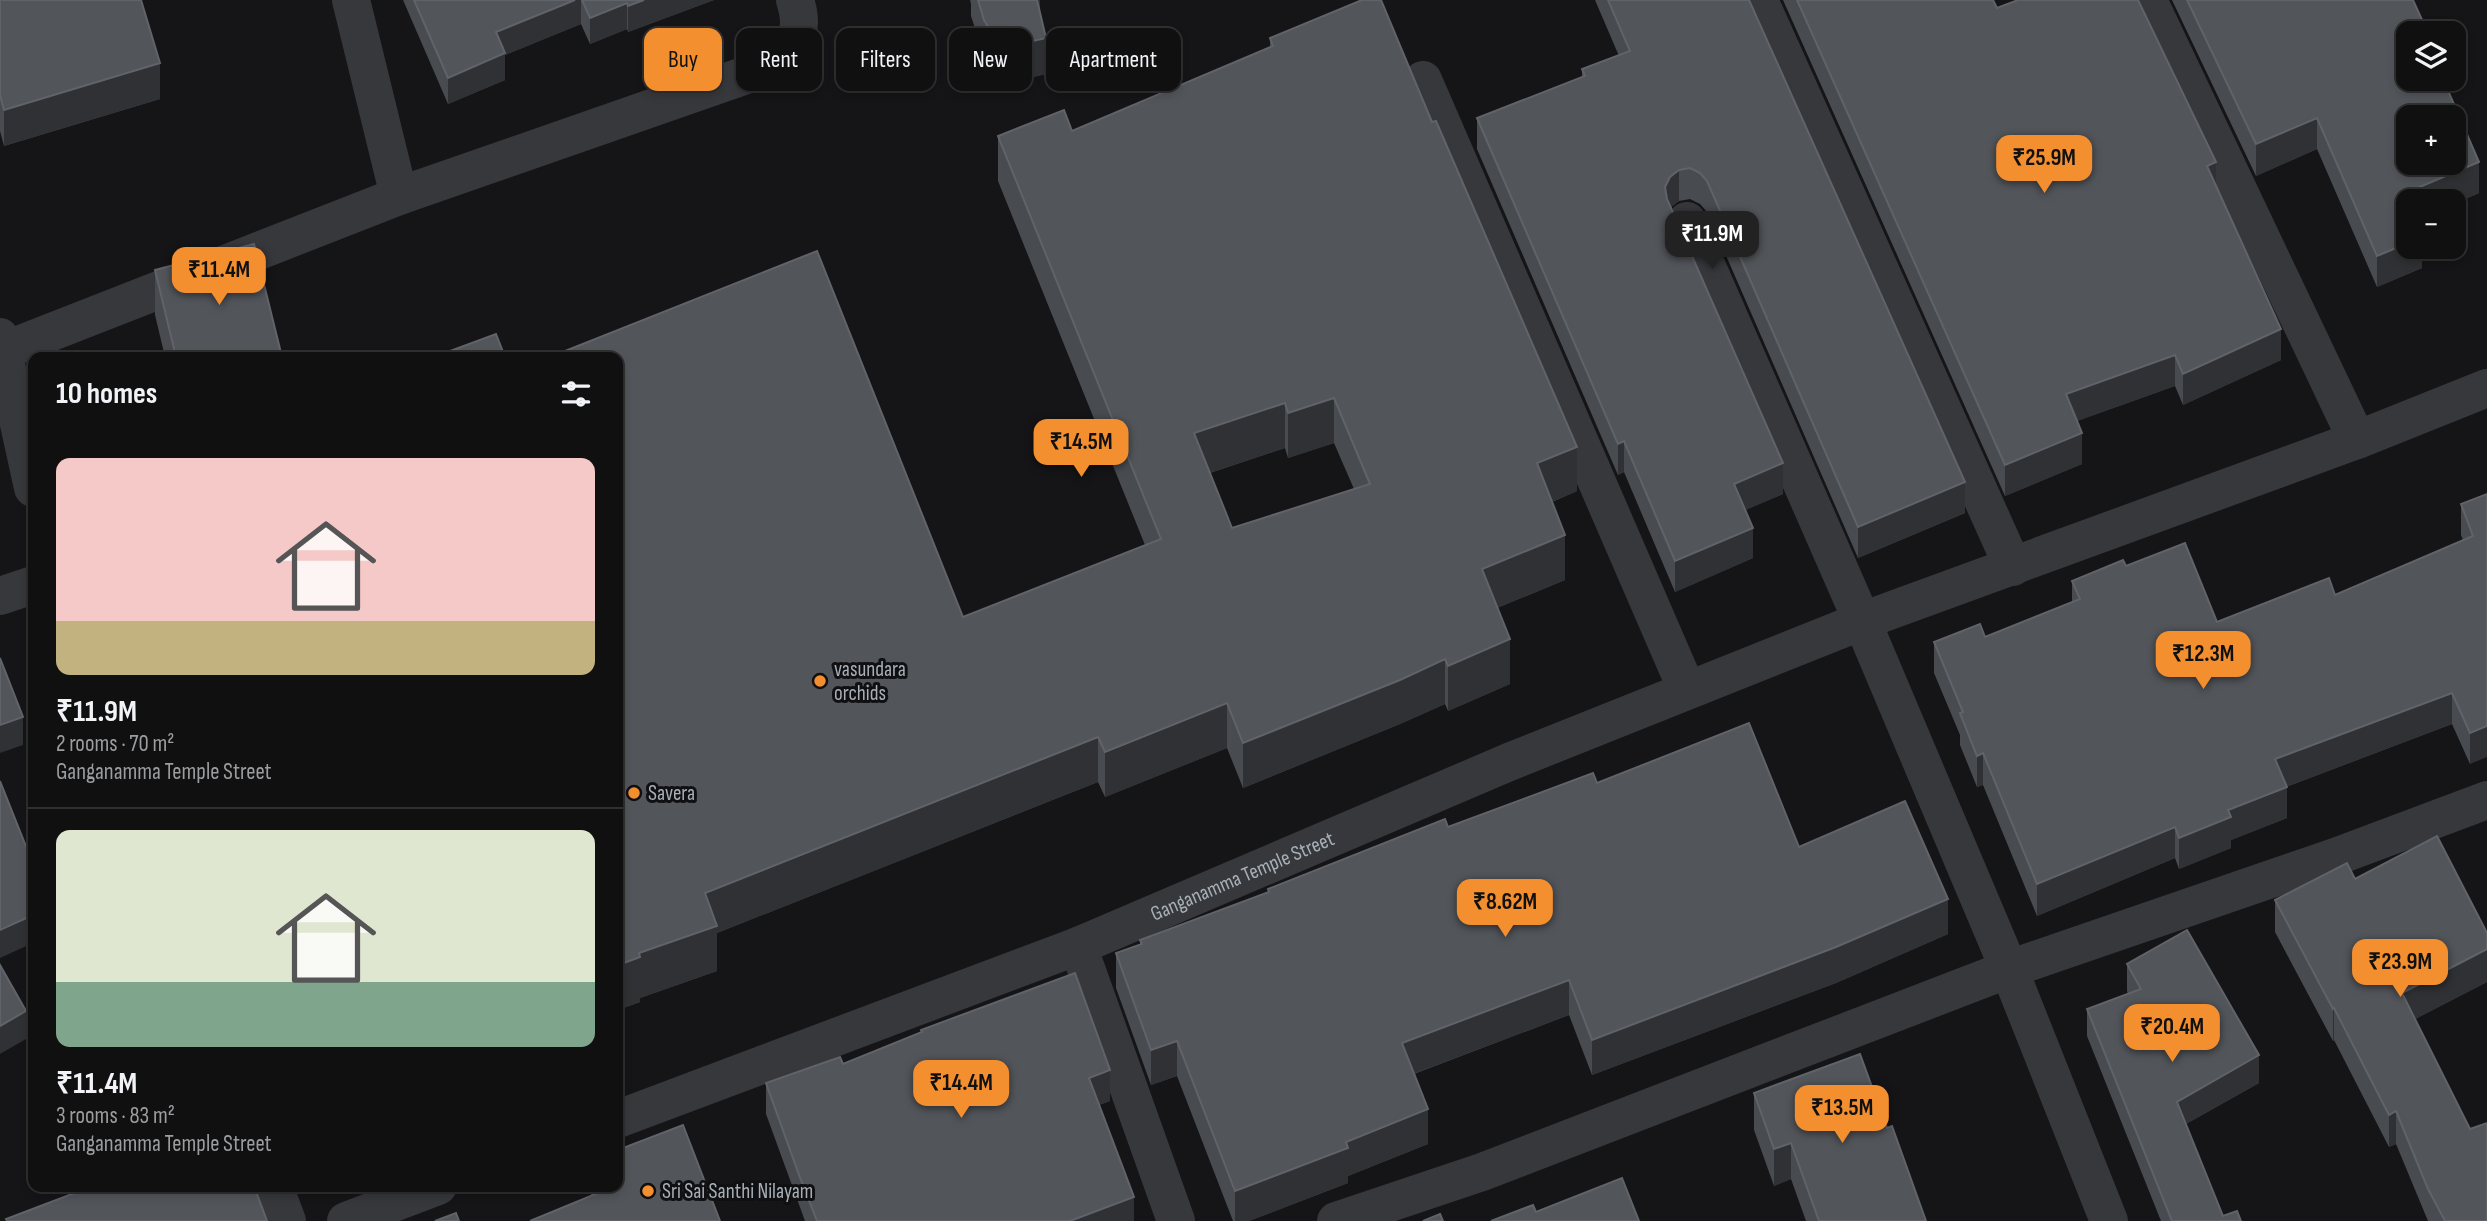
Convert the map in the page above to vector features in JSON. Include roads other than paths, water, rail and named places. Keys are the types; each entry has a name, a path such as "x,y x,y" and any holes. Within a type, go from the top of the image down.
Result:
{"street":[{"path":"351,0 398,196"},
{"path":"28,465 2,344 398,196 752,73 786,54 798,37 800,16 795,0"},
{"path":"1759,0 2013,567"},
{"path":"2148,0 2357,440"},
{"path":"1423,80 1687,690"},
{"path":"1687,221 1862,621 2009,969 2109,1221"},
{"name":"Ganganamma Temple Street","path":"623,1117 1078,946 1509,762 1862,621 2357,440 2487,388"},
{"path":"0,596 28,587"},
{"path":"1336,1221 1482,1172 2009,969 2335,856 2487,800"},
{"path":"1078,946 1177,1221"},
{"path":"276,1192 287,1221"},
{"path":"346,1221 422,1192"}],"place":[{"name":"vasundara orchids","path":"820,681"},
{"name":"Savera","path":"634,793"},
{"name":"Sri Sai Santhi Nilayam","path":"648,1191"}]}
